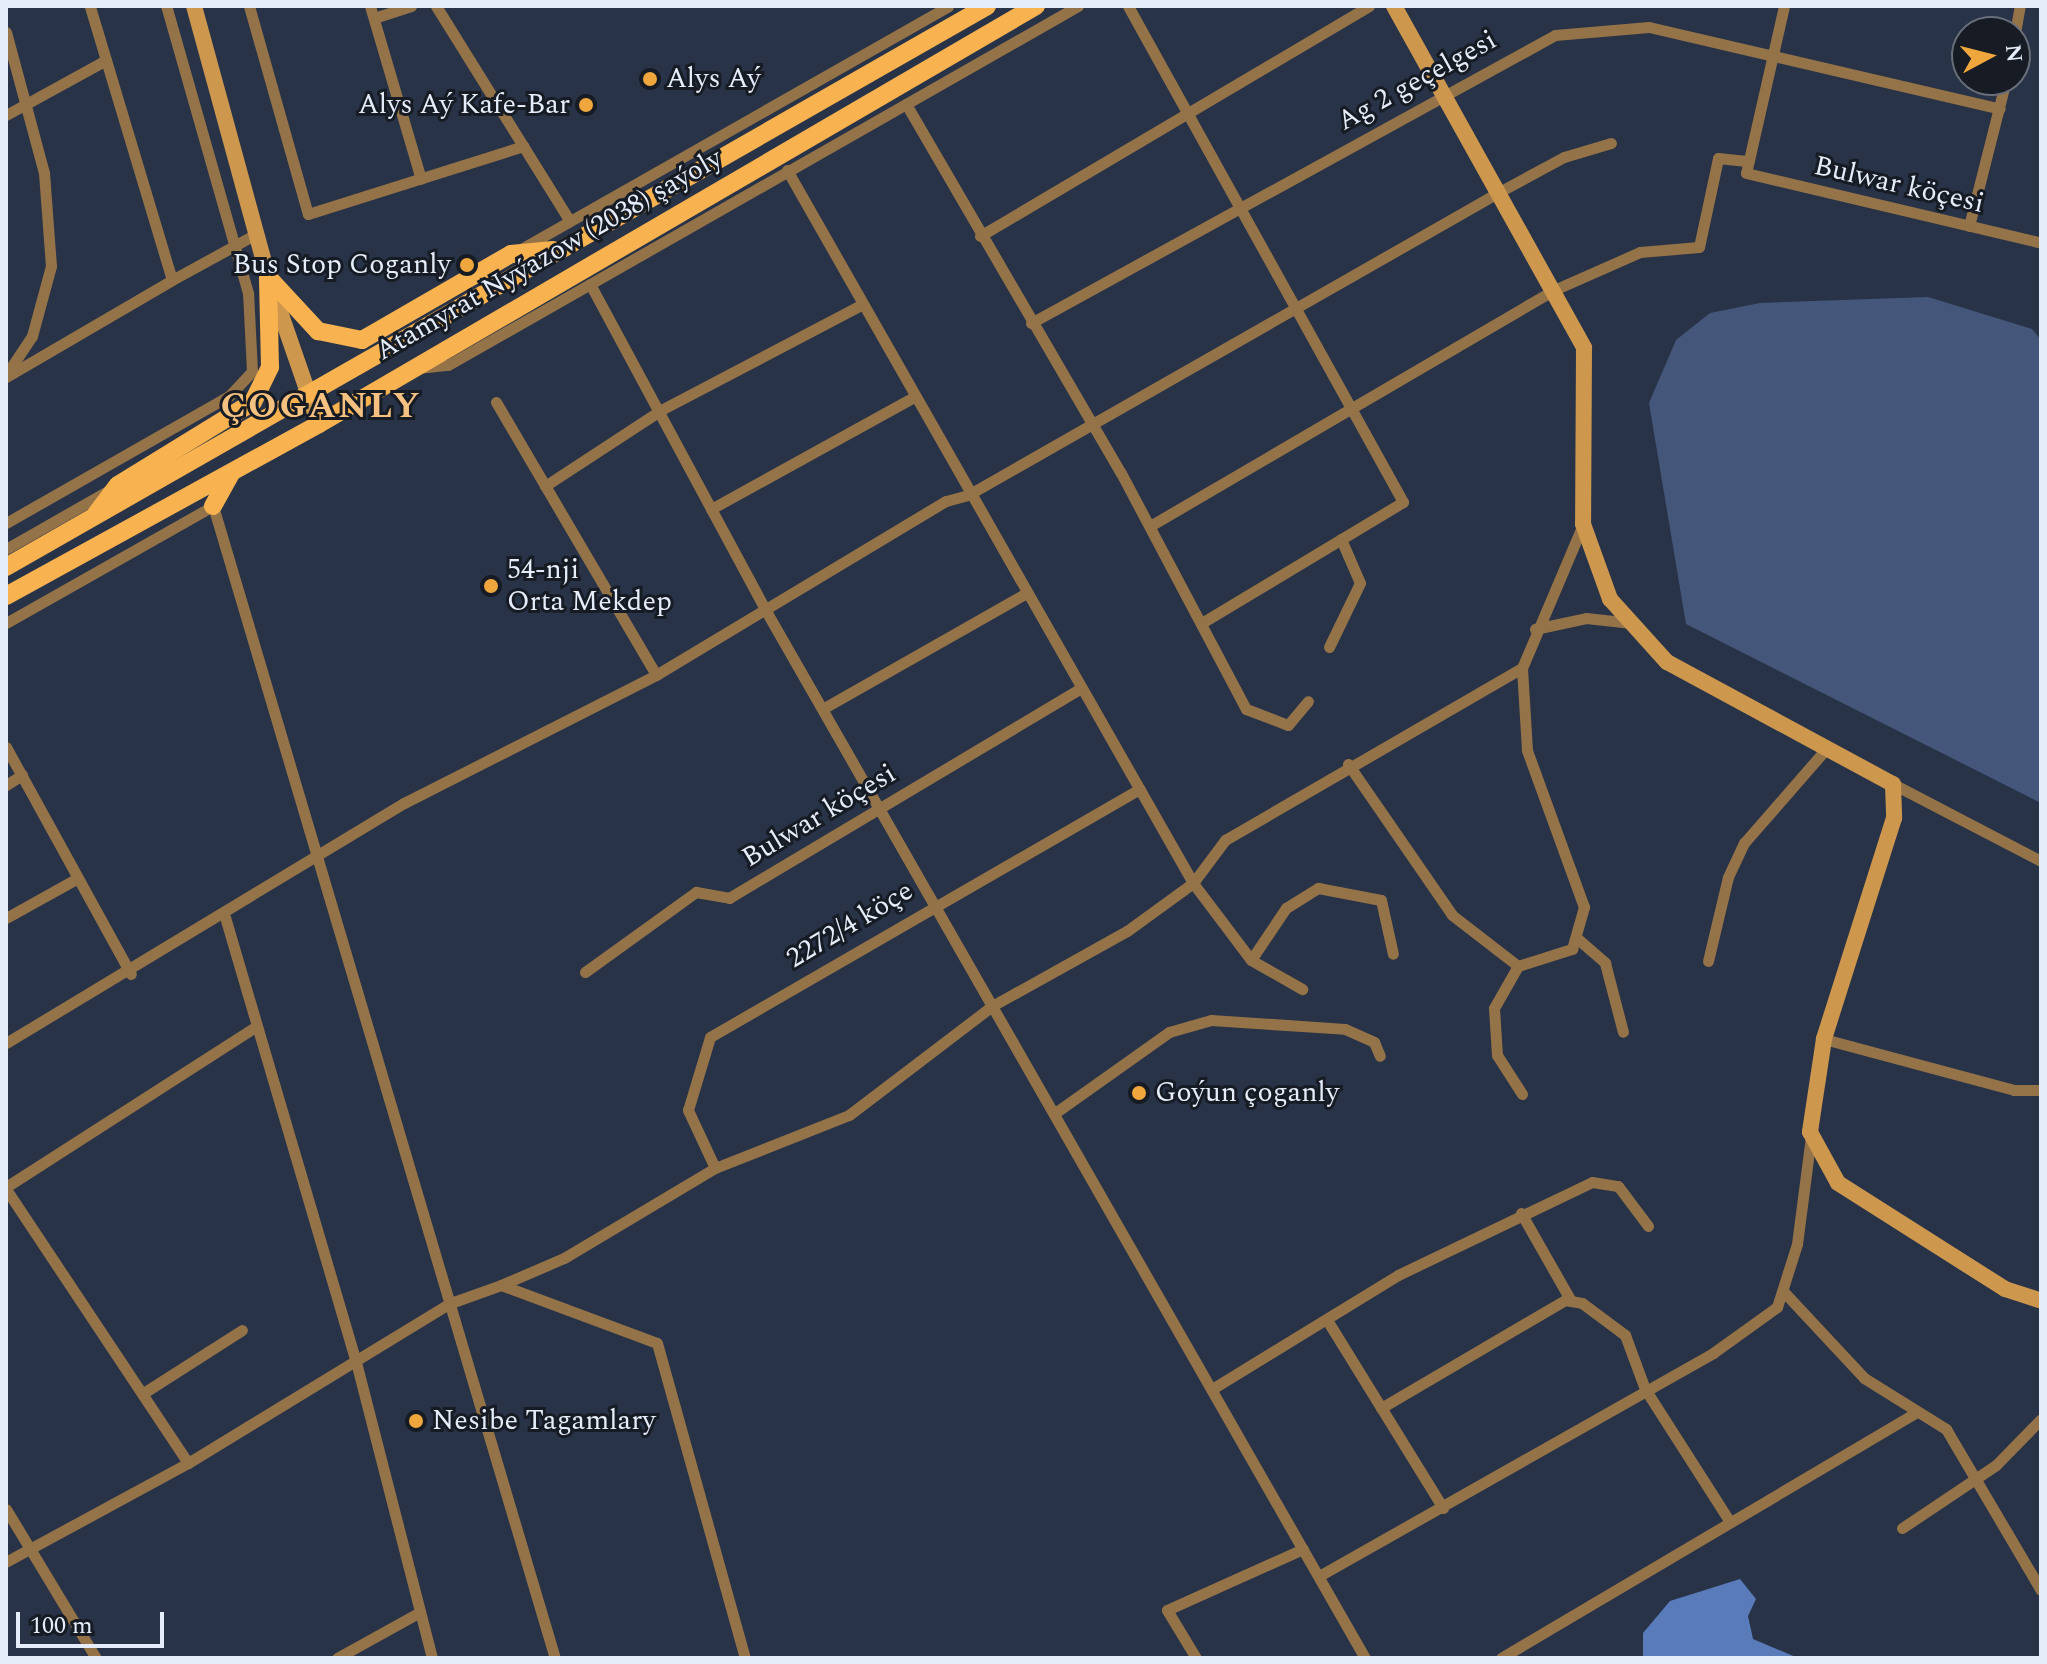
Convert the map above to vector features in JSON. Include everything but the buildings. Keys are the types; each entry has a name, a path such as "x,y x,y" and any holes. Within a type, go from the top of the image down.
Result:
{"main road":[{"name":"Atamyrat Nyýazow (2038) şaýoly","path":"6,567 308,399 411,333 987,6"},
{"name":"Atamyrat Nyýazow (2038) şaýoly","path":"6,596 230,475 410,367 1036,6"},
{"path":"268,277 332,339 362,340 511,254 560,250"},
{"path":"92,520 118,485 234,418 265,384 268,277"},
{"path":"411,333 431,300"},
{"path":"180,449 231,442"},
{"path":"213,506 230,475"}],"street":[{"path":"90,6 172,280"},
{"path":"6,523 244,384 252,343 235,244 166,6"},
{"path":"194,6 268,277 319,424"},
{"path":"249,6 308,214 524,146"},
{"path":"411,6 372,12 421,179"},
{"path":"436,6 570,221"},
{"path":"511,254 948,6"},
{"path":"410,367 448,365 1078,6"},
{"path":"1128,6 1403,502 1203,622"},
{"path":"980,236 1185,110 1369,6"},
{"path":"1394,6 1501,191 1584,348 1583,524 1591,564 1632,623 1667,662 1825,750 2041,861"},
{"path":"1150,526 1554,290 1640,252 1699,247 1718,158 1748,167 1771,52 1784,6"},
{"name":"Ag 2 geçelgesi","path":"1031,323 1443,92 1555,35 1649,27 1771,52 2000,109"},
{"path":"6,32 30,101 51,266 43,309 6,377"},
{"path":"6,115 106,60"},
{"path":"1969,226 2003,96"},
{"path":"906,104 1150,526 1246,709 1288,725 1308,701"},
{"path":"6,1043 131,974 404,803 656,675 946,501 968,495 1091,422 1501,191 1564,157 1611,143"},
{"name":"Bulwar köçesi","path":"1748,167 2041,243"},
{"path":"787,170 859,306 1193,883 1251,960 1302,989"},
{"path":"6,377 256,234"},
{"path":"590,284 661,410 766,611 935,901 1365,1658"},
{"path":"545,486 661,410 859,306"},
{"path":"711,509 912,398"},
{"path":"496,402 656,675"},
{"path":"6,549 118,485"},
{"path":"6,623 213,506 555,1658"},
{"path":"1348,764 1452,915 1518,966 1552,960 1579,940 1584,907 1527,750 1522,668 1535,629 1583,524"},
{"path":"1329,647 1360,583 1341,539"},
{"path":"824,708 1025,594"},
{"path":"1535,629 1586,618 1632,623"},
{"path":"6,1562 188,1463 448,1304 564,1258 715,1168 849,1115 992,1006 1127,931 1193,883 1225,840 1348,764 1522,668"},
{"name":"Bulwar köçesi","path":"585,972 696,892 729,898 1080,689"},
{"path":"6,747 131,974"},
{"path":"1708,961 1728,877 1744,843 1825,750"},
{"path":"6,785 22,775"},
{"path":"1319,1576 1443,1508 1765,1317 1783,1291 1797,1244 1824,1039 1894,818 1893,784"},
{"name":"2272/4 köçe","path":"715,1168 688,1110 710,1037 935,901 1139,789"},
{"path":"6,918 78,878"},
{"path":"1251,960 1286,908 1318,888 1381,900 1393,954"},
{"path":"225,917 254,1028 356,1362 432,1658"},
{"path":"1579,940 1605,963 1623,1032"},
{"path":"1518,966 1494,1008 1493,1036 1522,1094"},
{"path":"1055,1113 1169,1032 1211,1020 1345,1029 1374,1042 1380,1056"},
{"path":"188,1463 145,1392 6,1188 254,1028"},
{"path":"1824,1039 2014,1090 2041,1090"},
{"path":"1812,1135 1838,1183 2005,1289 2041,1301"},
{"path":"1212,1389 1327,1320 1521,1213 1604,1181 1618,1186 1648,1226"},
{"path":"1521,1213 1571,1301 1606,1316 1625,1335 1645,1389 1730,1522"},
{"path":"501,1285 657,1343 745,1658"},
{"path":"1783,1291 1864,1378 1946,1429 1979,1477 2039,1583"},
{"path":"1381,1408 1571,1301"},
{"path":"1327,1320 1443,1508"},
{"path":"145,1392 242,1330"},
{"path":"1501,1658 1917,1412"},
{"path":"1902,1528 1979,1477 2041,1419"},
{"path":"6,1509 96,1658"},
{"path":"1196,1658 1167,1610 1303,1549"},
{"path":"337,1658 420,1612"}],"shaded area":[{"path":"1928,297 2032,329 2041,340 2041,803 1686,624 1649,403 1676,340 1710,313 1760,303"},
{"path":"1740,1579 1756,1599 1748,1616 1753,1639 1798,1658 1643,1658 1643,1633 1670,1601"}],"place":[{"name":"Alys Aý","path":"650,79"},
{"name":"Alys Aý Kafe-Bar","path":"586,105"},
{"name":"Bus Stop Coganly","path":"467,265"},
{"name":"54-nji Orta Mekdep","path":"491,586"},
{"name":"Goýun çoganly","path":"1139,1093"},
{"name":"Nesibe Tagamlary","path":"416,1421"}],"district":[{"name":"ÇOGANLY","path":"321,407"}]}
